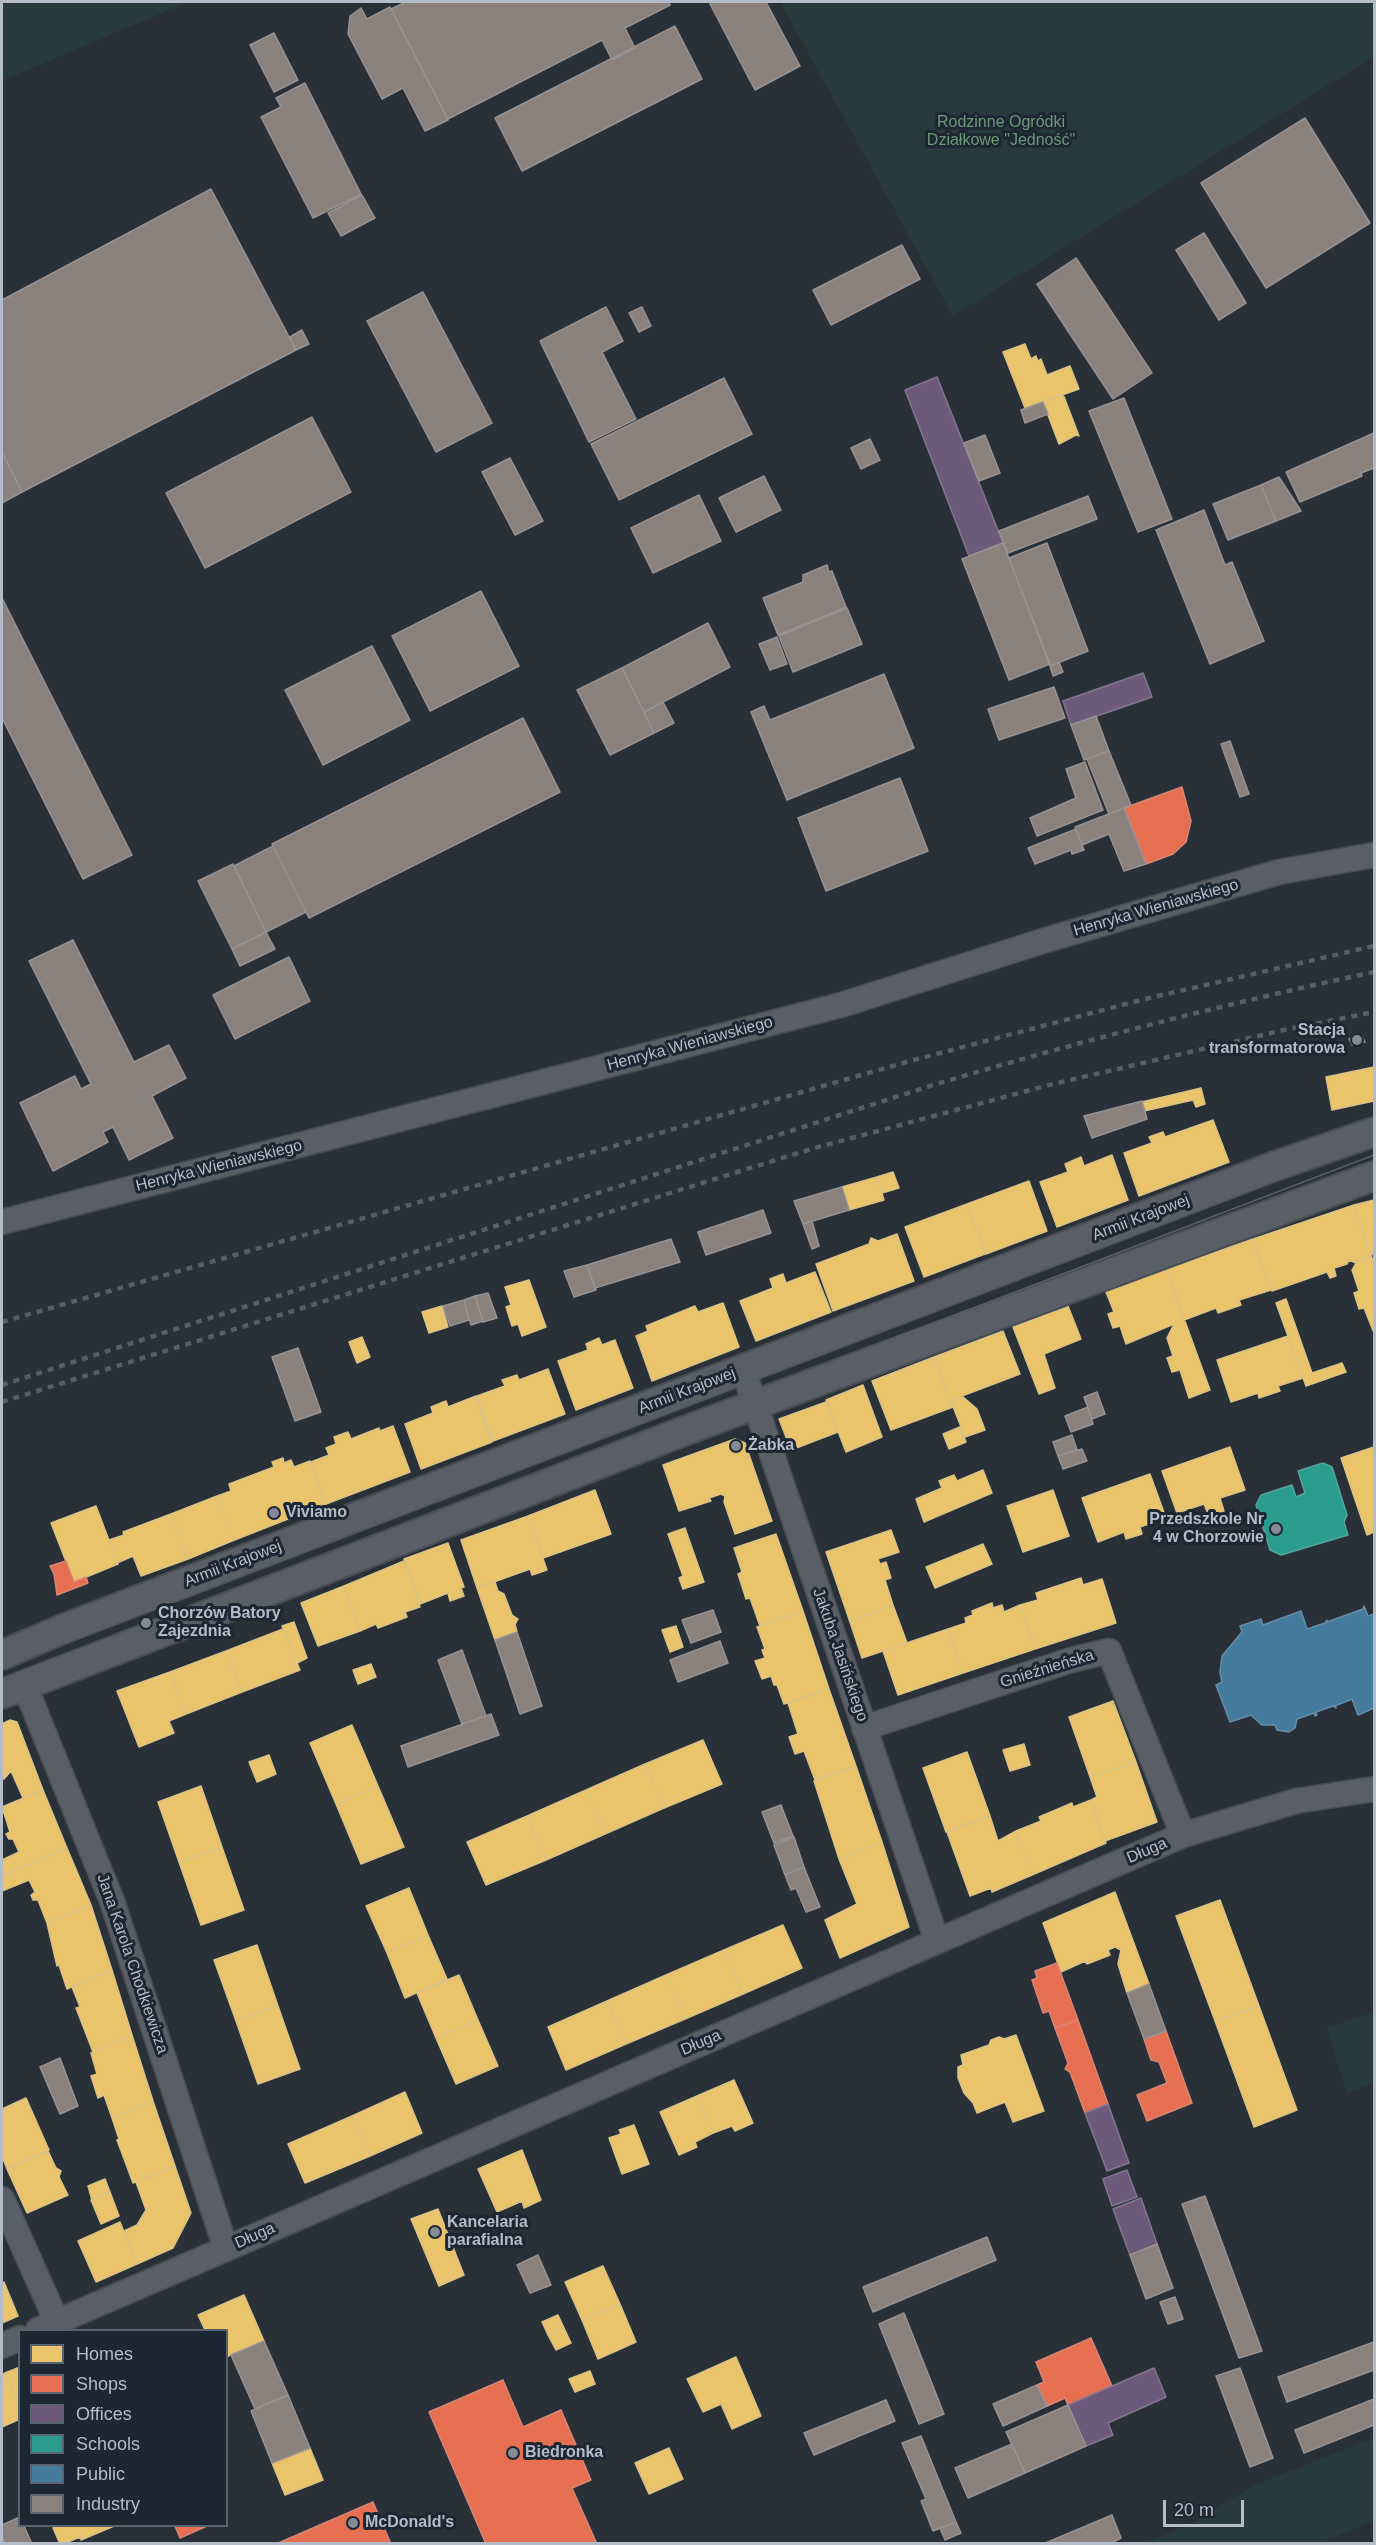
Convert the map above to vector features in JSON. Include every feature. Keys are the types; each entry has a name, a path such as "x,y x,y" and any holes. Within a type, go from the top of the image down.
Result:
{"street":[{"name":"Henryka Wieniawskiego","path":"2,1221 842,1005 1046,940 1279,872 1374,855"},
{"name":"Armii Krajowej","path":"2,1655 65,1628 1272,1167 1374,1132"},
{"path":"2,1665 11,1690 755,1404 1374,1176"},
{"name":"Jakuba Jasińskiego","path":"743,1370 938,1941"},
{"name":"Gnieźnieńska","path":"864,1728 1071,1660 1109,1651 1183,1836"},
{"name":"Jana Karola Chodkiewicza","path":"11,1690 31,1701 112,1901 226,2249"},
{"name":"Długa","path":"47,2326 1183,1836 1296,1801 1374,1789"},
{"path":"2,2199 47,2326"},
{"path":"2,2346 18,2339"}],"green space":[{"path":"2,2 188,2 2,81"},
{"name":"Rodzinne Ogródki Działkowe \"Jedność\"","path":"780,2 1374,2 1374,57 953,316"},
{"path":"1374,2012 1374,2083 1347,2093 1326,2028"},
{"path":"1374,2438 1374,2520 1320,2543 1144,2543 1196,2521 1254,2485"}],"building: Homes":[{"path":"1025,344 1031,359 1036,356 1038,361 1041,359 1047,375 1070,366 1079,389 1025,408 1003,352"},
{"path":"1063,394 1079,436 1076,435 1059,444 1043,402"},
{"path":"1374,1067 1374,1101 1332,1110 1326,1077"},
{"path":"1201,1088 1205,1104 1196,1107 1193,1100 1144,1111 1142,1102"},
{"path":"1213,1120 1229,1162 1139,1196 1124,1153 1152,1143 1149,1137 1163,1132 1165,1137"},
{"path":"1112,1155 1128,1200 1057,1227 1040,1182 1068,1172 1065,1164 1081,1157 1084,1166"},
{"path":"893,1172 899,1188 882,1193 877,1177"},
{"path":"877,1177 884,1200 849,1210 842,1187"},
{"path":"1029,1181 1047,1231 986,1254 967,1204"},
{"path":"1374,1200 1374,1254 1371,1255 1354,1205"},
{"path":"967,1204 985,1254 924,1277 905,1227"},
{"path":"1354,1205 1371,1255 1356,1263 1349,1260 1347,1264 1334,1268 1336,1276 1330,1278 1327,1272 1272,1291 1253,1239"},
{"path":"897,1234 914,1281 833,1311 816,1264 869,1244 871,1238 878,1241"},
{"path":"1253,1239 1271,1290 1239,1300 1241,1305 1218,1313 1216,1308 1184,1320 1166,1269"},
{"path":"1371,1255 1374,1264 1374,1333 1364,1308 1359,1309 1354,1293 1359,1291 1352,1270 1356,1263"},
{"path":"1166,1269 1210,1390 1189,1398 1180,1370 1172,1372 1167,1358 1173,1356 1167,1338 1174,1324 1126,1344 1120,1326 1113,1328 1108,1314 1114,1312 1106,1292"},
{"path":"815,1272 831,1312 756,1341 740,1301 773,1288 770,1279 783,1274 786,1283"},
{"path":"529,1280 546,1327 522,1336 518,1324 512,1326 506,1307 511,1305 505,1287"},
{"path":"1286,1299 1312,1373 1342,1363 1346,1372 1306,1386 1276,1303"},
{"path":"723,1303 739,1347 652,1381 636,1336 648,1331 646,1326 695,1306 698,1312"},
{"path":"442,1306 448,1327 429,1333 422,1312"},
{"path":"1068,1306 1081,1339 1044,1354 1055,1388 1039,1394 1013,1327"},
{"path":"1003,1331 1020,1374 954,1399 955,1403 952,1404 934,1357"},
{"path":"1288,1336 1303,1378 1278,1386 1280,1391 1259,1398 1258,1393 1231,1402 1217,1360"},
{"path":"362,1337 370,1357 357,1363 349,1342"},
{"path":"599,1338 602,1345 615,1340 633,1388 576,1410 558,1361 588,1350 586,1344"},
{"path":"934,1357 953,1407 891,1430 872,1381"},
{"path":"548,1369 565,1414 493,1441 477,1396 505,1386 502,1380 517,1375 519,1380"},
{"path":"863,1385 882,1437 846,1452 826,1400"},
{"path":"476,1396 492,1442 421,1469 405,1424 433,1413 431,1407 446,1401 448,1407"},
{"path":"962,1396 977,1409 985,1430 965,1437 952,1404 955,1403 954,1399"},
{"path":"826,1402 838,1432 791,1450 779,1419"},
{"path":"393,1426 410,1472 326,1504 311,1462 329,1455 326,1448 336,1444 334,1437 348,1432 351,1439 379,1428 380,1431"},
{"path":"960,1427 966,1442 949,1449 943,1434"},
{"path":"735,1439 745,1443 772,1521 735,1534 724,1502 725,1496 721,1494 709,1498 711,1501 679,1511 663,1465"},
{"path":"1230,1447 1245,1490 1220,1498 1224,1511 1209,1516 1204,1504 1177,1513 1162,1471"},
{"path":"1374,1447 1374,1532 1367,1535 1341,1458"},
{"path":"283,1458 284,1463 291,1460 294,1467 310,1461 326,1504 232,1541 217,1496 231,1491 229,1484 274,1467 272,1462"},
{"path":"983,1470 992,1493 924,1522 916,1499 942,1488 939,1481 954,1475 957,1481"},
{"path":"1150,1474 1166,1518 1140,1527 1142,1534 1126,1539 1124,1532 1098,1542 1082,1498"},
{"path":"595,1490 611,1534 543,1558 528,1516"},
{"path":"1053,1490 1069,1536 1023,1552 1007,1506"},
{"path":"217,1496 232,1541 188,1559 171,1514"},
{"path":"96,1506 118,1564 74,1582 51,1523"},
{"path":"171,1514 188,1559 141,1576 133,1556 117,1563 109,1540 124,1535 123,1532"},
{"path":"528,1516 547,1570 532,1575 530,1569 477,1588 461,1540"},
{"path":"685,1528 704,1582 683,1589 679,1578 683,1576 668,1534"},
{"path":"891,1530 899,1552 878,1559 880,1564 886,1562 891,1578 885,1580 893,1605 850,1622 826,1552"},
{"path":"776,1534 803,1611 760,1626 750,1598 746,1599 738,1574 742,1572 734,1548"},
{"path":"448,1543 464,1587 461,1588 464,1596 450,1601 448,1593 420,1604 404,1559"},
{"path":"983,1544 992,1564 935,1588 926,1567"},
{"path":"404,1561 420,1607 405,1612 407,1617 378,1628 376,1624 360,1631 344,1586"},
{"path":"1081,1578 1083,1585 1102,1579 1116,1623 1035,1649 1020,1605 1038,1600 1036,1593"},
{"path":"495,1582 498,1591 504,1594 512,1615 518,1619 515,1624 517,1632 495,1640 477,1588"},
{"path":"344,1586 360,1631 318,1646 301,1603"},
{"path":"992,1603 993,1608 1002,1605 1004,1612 1020,1605 1035,1649 963,1673 948,1629 966,1623 965,1618 973,1615 972,1611"},
{"path":"893,1605 907,1643 862,1658 850,1622"},
{"path":"803,1611 829,1689 784,1704 771,1676 762,1679 755,1661 765,1658 762,1650 765,1649 757,1627"},
{"path":"294,1622 307,1658 297,1663 282,1626"},
{"path":"676,1626 683,1647 670,1652 662,1630"},
{"path":"283,1629 300,1670 242,1692 226,1651"},
{"path":"948,1629 963,1673 898,1695 883,1651"},
{"path":"226,1651 242,1692 186,1714 170,1672"},
{"path":"371,1664 376,1677 358,1684 353,1670"},
{"path":"170,1672 186,1714 169,1721 174,1733 139,1747 117,1691"},
{"path":"829,1689 856,1766 815,1780 804,1751 795,1754 789,1737 798,1734 788,1703"},
{"path":"1113,1701 1136,1762 1090,1777 1069,1717"},
{"path":"10,1720 17,1722 43,1790 23,1798 11,1771 4,1779 2,1778 2,1724"},
{"path":"352,1725 378,1786 336,1804 310,1743"},
{"path":"703,1740 722,1784 664,1808 645,1764"},
{"path":"1024,1744 1030,1765 1010,1771 1003,1750"},
{"path":"967,1752 990,1816 946,1832 923,1768"},
{"path":"269,1755 276,1774 257,1782 249,1762"},
{"path":"1136,1762 1157,1822 1105,1841 1091,1800 1097,1797 1090,1777"},
{"path":"645,1764 664,1808 605,1834 586,1790"},
{"path":"856,1766 882,1842 839,1859 814,1781"},
{"path":"201,1786 222,1847 179,1862 158,1802"},
{"path":"378,1786 404,1847 361,1864 336,1804"},
{"path":"43,1790 67,1848 2,1876 2,1860 19,1852 13,1839 9,1839 6,1834 10,1832 2,1807"},
{"path":"586,1790 605,1834 546,1860 527,1816"},
{"path":"1091,1800 1106,1843 1032,1875 1016,1831 1041,1821 1039,1817 1072,1803 1073,1807"},
{"path":"527,1816 546,1860 486,1885 467,1842"},
{"path":"990,1816 998,1841 1016,1831 1032,1875 992,1892 991,1888 970,1896 947,1832"},
{"path":"882,1842 909,1927 840,1958 825,1920 857,1904 839,1859"},
{"path":"222,1847 244,1910 201,1925 179,1862"},
{"path":"67,1848 91,1905 47,1923 38,1900 33,1900 31,1895 35,1892 29,1880 2,1891 2,1876"},
{"path":"409,1888 428,1935 387,1953 366,1906"},
{"path":"1115,1892 1149,1984 1127,1993 1118,1964 1121,1950 1115,1947 1108,1950 1110,1955 1087,1964 1085,1961 1061,1972 1043,1923"},
{"path":"1220,1900 1259,2006 1215,2021 1176,1916"},
{"path":"91,1905 112,1970 67,1989 59,1965 57,1966 47,1923"},
{"path":"783,1925 802,1968 743,1994 724,1950"},
{"path":"428,1935 447,1979 405,1998 387,1953"},
{"path":"257,1945 278,2006 236,2021 214,1960"},
{"path":"724,1950 743,1994 685,2019 666,1975"},
{"path":"112,1970 132,2035 93,2052 76,2008 80,2007 72,1987"},
{"path":"459,1975 478,2020 436,2038 417,1993"},
{"path":"666,1975 685,2019 626,2044 607,2001"},
{"path":"607,2001 626,2044 566,2070 548,2027"},
{"path":"278,2006 300,2069 258,2084 236,2021"},
{"path":"1259,2006 1297,2110 1254,2127 1215,2021"},
{"path":"478,2020 498,2066 456,2084 436,2038"},
{"path":"132,2035 153,2101 112,2118 104,2095 98,2098 91,2076 97,2074 91,2053"},
{"path":"1016,2035 1044,2111 1013,2122 1005,2102 977,2113 973,2103 964,2093 958,2078 958,2067 963,2065 961,2055 989,2045 991,2040 999,2037 1004,2039"},
{"path":"734,2080 753,2123 735,2131 732,2126 713,2133 697,2096"},
{"path":"405,2092 422,2133 370,2156 352,2116"},
{"path":"697,2096 713,2133 695,2142 697,2147 679,2155 660,2112"},
{"path":"26,2098 49,2150 7,2169 2,2156 2,2109"},
{"path":"153,2101 175,2166 133,2183 117,2140 119,2139 112,2118"},
{"path":"352,2116 370,2156 305,2183 288,2144"},
{"path":"634,2125 649,2164 622,2174 609,2138 621,2134 619,2130"},
{"path":"522,2150 541,2200 524,2208 522,2201 497,2212 478,2169"},
{"path":"48,2151 56,2168 61,2171 59,2177 68,2195 27,2213 7,2169"},
{"path":"175,2166 191,2213 173,2248 137,2264 124,2231 137,2225 146,2210 136,2182"},
{"path":"105,2179 110,2192 92,2200 88,2186"},
{"path":"110,2192 119,2216 101,2224 91,2200"},
{"path":"438,2209 464,2275 439,2286 411,2219"},
{"path":"120,2222 137,2264 96,2282 78,2241"},
{"path":"603,2266 620,2304 582,2320 565,2282"},
{"path":"4,2282 18,2316 2,2323 2,2283"},
{"path":"244,2295 264,2341 228,2356 228,2329 205,2329 198,2315"},
{"path":"620,2304 636,2342 598,2359 582,2320"},
{"path":"558,2315 564,2328 548,2335 542,2322"},
{"path":"564,2328 571,2343 556,2350 548,2335"},
{"path":"736,2357 761,2416 732,2429 721,2404 703,2412 687,2379"},
{"path":"18,2368 18,2402 5,2373"},
{"path":"590,2371 595,2384 575,2392 569,2379"},
{"path":"5,2373 18,2402 18,2420 2,2427 2,2375"},
{"path":"310,2448 323,2480 285,2495 272,2463"},
{"path":"669,2448 683,2479 649,2494 635,2463"},
{"path":"112,2527 81,2540 80,2537 63,2544 60,2544 53,2528"}],"building: Shops":[{"path":"1182,787 1191,821 1186,842 1173,854 1146,864 1124,808"},
{"path":"66,1561 74,1582 86,1577 88,1583 57,1595 54,1574 50,1566"},
{"path":"1057,1963 1078,2020 1055,2028 1049,2011 1043,2013 1032,1980 1037,1978 1035,1971"},
{"path":"1078,2020 1108,2104 1085,2113 1070,2072 1065,2069 1068,2063 1055,2028"},
{"path":"1166,2031 1192,2103 1147,2121 1137,2095 1167,2083 1159,2062 1151,2060 1144,2039"},
{"path":"1091,2338 1112,2386 1068,2405 1065,2398 1047,2406 1037,2385 1044,2382 1036,2362"},
{"name":"Biedronka","path":"503,2380 523,2427 561,2410 591,2480 572,2488 597,2544 486,2544 429,2412"},
{"name":"McDonald's","path":"373,2502 391,2544 276,2544"},
{"path":"175,2527 205,2527 180,2538"}],"building: Offices":[{"path":"937,377 1003,543 969,556 905,390"},
{"path":"1143,673 1152,697 1071,725 1063,701"},
{"path":"1108,2104 1129,2163 1107,2171 1085,2113"},
{"path":"1127,2170 1137,2197 1112,2206 1103,2179"},
{"path":"1141,2198 1157,2244 1130,2255 1113,2209"},
{"path":"1154,2368 1166,2397 1108,2423 1113,2435 1086,2446 1068,2405"}],"building: Schools":[{"path":"1323,1463 1332,1467 1347,1515 1344,1522 1348,1535 1281,1555 1270,1550 1256,1505 1261,1495 1292,1485 1296,1497 1305,1493 1298,1471"}],"building: Public":[{"path":"1364,1606 1368,1616 1374,1614 1374,1708 1358,1715 1352,1699 1335,1706 1336,1708 1333,1706 1316,1712 1315,1716 1314,1713 1297,1719 1295,1728 1289,1732 1277,1730 1275,1725 1262,1725 1251,1715 1230,1722 1216,1685 1222,1682 1220,1672 1222,1656 1242,1632 1240,1626 1261,1619 1263,1625 1301,1611 1307,1629 1363,1609"}],"building: Industry":[{"path":"406,2 669,2 670,5 625,28 635,48 612,60 602,40 448,119 391,9"},
{"path":"709,2 766,2 800,66 755,90"},
{"path":"390,7 448,120 425,131 403,88 382,99 348,34 350,16 361,8 367,19"},
{"path":"675,26 702,79 522,171 495,118"},
{"path":"274,33 298,80 274,92 250,45"},
{"path":"305,83 361,194 313,218 261,117 281,107 276,98"},
{"path":"1305,118 1370,223 1266,288 1201,183"},
{"path":"211,189 296,350 22,492 2,452 2,300"},
{"path":"362,195 375,218 341,236 328,213"},
{"path":"1204,233 1246,303 1219,320 1176,250"},
{"path":"902,245 920,279 831,325 813,290"},
{"path":"1076,258 1152,373 1113,399 1037,284"},
{"path":"423,292 492,423 436,452 367,321"},
{"path":"606,307 623,341 602,352 636,419 589,442 540,341"},
{"path":"642,307 651,326 639,332 629,313"},
{"path":"302,330 309,344 296,350 290,337"},
{"path":"724,378 752,434 619,500 591,444"},
{"path":"1124,398 1172,519 1138,532 1089,411"},
{"path":"1043,402 1048,414 1025,423 1021,410"},
{"path":"312,417 351,492 205,568 166,493"},
{"path":"1374,433 1374,468 1361,473 1362,476 1300,502 1286,472"},
{"path":"985,435 1000,473 979,481 964,443"},
{"path":"870,439 880,460 861,469 851,448"},
{"path":"2,452 22,492 2,503"},
{"path":"510,458 543,521 515,535 482,472"},
{"path":"764,476 781,510 736,532 719,498"},
{"path":"1279,477 1301,511 1276,521 1261,485"},
{"path":"1261,485 1276,521 1228,540 1213,504"},
{"path":"699,495 721,541 653,573 631,528"},
{"path":"1088,496 1097,519 1008,553 999,531"},
{"path":"1204,510 1225,565 1232,562 1264,641 1210,664 1156,530"},
{"path":"1003,543 1050,664 1009,680 962,559"},
{"path":"1047,543 1088,651 1050,666 1009,558"},
{"path":"827,565 829,572 832,571 846,607 778,635 763,598 803,582 803,575"},
{"path":"481,591 519,666 430,711 392,636"},
{"path":"2,598 132,855 83,879 2,718"},
{"path":"847,608 862,644 793,672 779,636"},
{"path":"708,623 730,667 644,712 622,668"},
{"path":"777,637 787,664 770,670 759,644"},
{"path":"372,646 410,720 323,765 285,690"},
{"path":"1059,662 1063,672 1053,676 1050,666"},
{"path":"622,668 654,733 610,755 577,690"},
{"path":"884,674 914,748 787,800 751,712 764,706 770,720"},
{"path":"1054,687 1065,718 999,740 988,709"},
{"path":"663,702 674,723 654,733 644,712"},
{"path":"1096,716 1109,751 1084,760 1071,725"},
{"path":"523,718 560,792 309,918 272,844"},
{"path":"1230,741 1249,794 1240,797 1221,744"},
{"path":"1109,751 1131,805 1109,814 1087,759"},
{"path":"1085,762 1103,810 1037,836 1030,818 1076,798 1066,769"},
{"path":"900,778 928,851 826,891 798,818"},
{"path":"1124,808 1146,864 1124,871 1109,834 1082,845 1075,827"},
{"path":"1076,829 1084,850 1072,854 1071,850 1035,864 1028,848"},
{"path":"273,846 306,912 266,932 234,866"},
{"path":"233,864 266,932 232,949 198,881"},
{"path":"266,932 275,949 240,966 232,949"},
{"path":"73,940 134,1062 169,1045 186,1078 152,1096 173,1138 129,1160 113,1127 103,1132 108,1142 53,1171 20,1103 75,1076 81,1089 91,1084 29,961"},
{"path":"289,957 310,1001 235,1039 213,995"},
{"name":"Stacja transformatorowa","path":"1362,1036 1365,1042 1352,1045 1349,1039"},
{"path":"1142,1101 1147,1119 1092,1138 1084,1116"},
{"path":"842,1187 849,1210 803,1224 794,1201"},
{"path":"763,1210 771,1233 706,1255 698,1232"},
{"path":"812,1221 819,1246 812,1249 803,1224"},
{"path":"671,1239 680,1262 595,1288 587,1265"},
{"path":"587,1265 596,1290 574,1297 564,1271"},
{"path":"488,1293 497,1318 483,1322 475,1296"},
{"path":"475,1296 483,1321 471,1325 464,1300"},
{"path":"464,1300 469,1320 450,1326 443,1306"},
{"path":"298,1348 321,1412 295,1421 272,1357"},
{"path":"1097,1392 1105,1414 1092,1419 1084,1397"},
{"path":"1088,1407 1093,1424 1071,1432 1065,1416"},
{"path":"1072,1435 1077,1450 1058,1456 1053,1442"},
{"path":"1082,1449 1087,1461 1063,1469 1058,1456"},
{"path":"713,1610 721,1632 691,1643 682,1620"},
{"path":"517,1632 542,1706 520,1714 495,1640"},
{"path":"720,1641 728,1663 678,1682 670,1660"},
{"path":"462,1650 486,1716 462,1724 438,1660"},
{"path":"491,1714 499,1735 408,1767 401,1746"},
{"path":"781,1805 793,1836 774,1843 762,1812"},
{"path":"794,1837 804,1867 785,1875 774,1845"},
{"path":"804,1867 820,1907 806,1912 796,1888 791,1890 785,1875"},
{"path":"1149,1984 1166,2031 1144,2039 1127,1993"},
{"path":"60,2058 78,2106 60,2114 40,2067"},
{"path":"1205,2196 1262,2351 1239,2358 1182,2204"},
{"path":"987,2237 996,2260 873,2312 863,2287"},
{"path":"1157,2244 1173,2288 1146,2299 1130,2255"},
{"path":"538,2255 551,2285 530,2293 517,2265"},
{"path":"1175,2297 1183,2319 1168,2324 1160,2302"},
{"path":"904,2313 944,2414 919,2424 879,2324"},
{"path":"264,2341 288,2395 255,2409 231,2355"},
{"path":"1374,2342 1374,2370 1287,2402 1278,2377"},
{"path":"1240,2368 1273,2458 1250,2467 1216,2376"},
{"path":"1037,2385 1047,2406 1003,2426 993,2404"},
{"path":"288,2395 310,2448 272,2463 251,2411"},
{"path":"1374,2399 1374,2425 1304,2453 1295,2430"},
{"path":"886,2400 895,2421 814,2455 804,2433"},
{"path":"1068,2405 1086,2446 1025,2473 1006,2432"},
{"path":"921,2436 956,2522 933,2531 921,2501 926,2499 902,2443"},
{"path":"1012,2444 1025,2473 968,2498 955,2468"},
{"path":"1112,2515 1121,2538 1109,2544 1043,2544"},
{"path":"18,2518 18,2527 24,2527 32,2544 5,2544 2,2525"},
{"path":"956,2522 961,2533 945,2540 940,2528"}],"tram line":[{"path":"2,1667 1374,1143"},
{"path":"2,1679 1374,1155"}],"railway":[{"path":"2,1322 910,1061 1141,1000 1374,946"},
{"path":"2,1385 930,1086 1151,1024 1374,972"},
{"path":"2,1402 811,1149 1049,1085 1284,1030 1374,1012"}],"place":[{"name":"Stacja transformatorowa","path":"1357,1040"},
{"name":"Żabka","path":"736,1446"},
{"name":"Viviamo","path":"274,1513"},
{"name":"Przedszkole Nr 4 w Chorzowie","path":"1276,1529"},
{"name":"Chorzów Batory Zajezdnia","path":"146,1623"},
{"name":"Kancelaria parafialna","path":"435,2232"},
{"name":"Biedronka","path":"513,2453"},
{"name":"McDonald's","path":"353,2523"}]}
